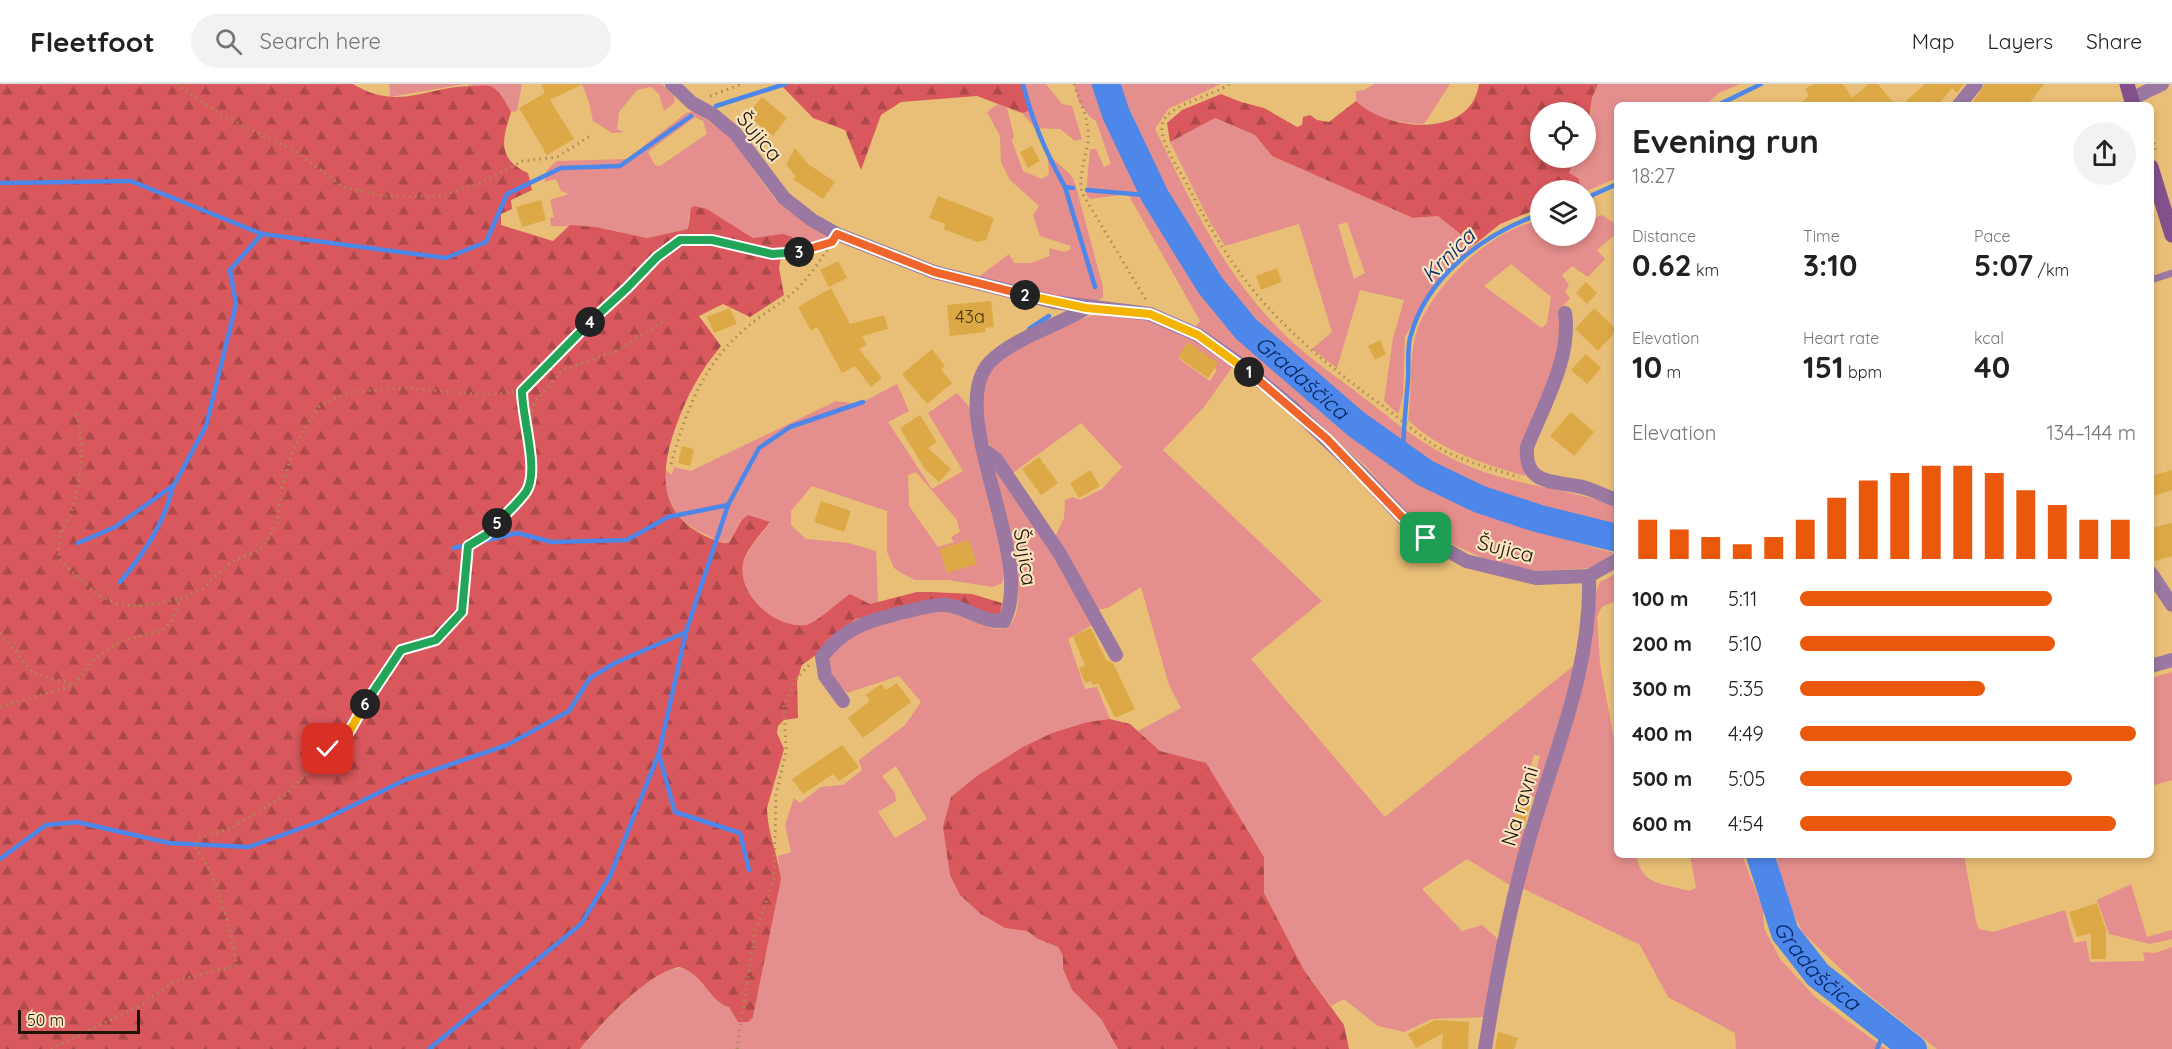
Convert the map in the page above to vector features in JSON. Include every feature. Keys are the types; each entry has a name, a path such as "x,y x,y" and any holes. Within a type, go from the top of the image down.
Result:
{"street":[{"name":"Šujica","path":"672,84 692,103 712,114 735,133 784,198 812,220 837,234 934,272 997,289 1086,308 1150,314 1198,335 1240,364 1327,439 1401,516 1426,538 1466,561 1536,578 1589,576 1612,564"},
{"path":"1961,102 1976,84"},
{"path":"2127,84 2132,102 2162,84"},
{"path":"2154,177 2172,235"},
{"name":"Šujica","path":"822,657 833,641 858,625 915,609 945,605 966,610 993,622 1004,621 1010,610 1013,593 1010,562 984,450 977,404 979,382 988,364 1013,346 1086,308"},
{"path":"1565,313 1567,328 1561,356 1527,447 1526,456 1538,479 1553,484 1579,486 1614,499"},
{"path":"984,450 996,459 1060,554 1116,654"},
{"name":"Na ravni","path":"1485,1049 1492,1000 1517,887 1570,711 1586,644 1589,576"},
{"path":"2154,578 2172,605"},
{"path":"822,657 825,676 843,701"},
{"path":"2154,665 2172,660"}],"lane":[{"path":"2154,279 2172,273"}],"path":[{"path":"176,84 221,115 295,152 343,187 389,196 441,196 480,183 523,161 557,157 590,136"},
{"path":"692,103 742,84"},
{"path":"1074,84 1087,123 1088,139 1079,181 1082,193 1145,294 1150,314"},
{"path":"1229,84 1166,116 1162,125 1165,141 1201,212 1246,285 1302,344 1436,446 1471,463 1526,478 1538,479"},
{"path":"77,414 81,435 81,477 72,510 57,538 58,559 92,590 114,605 144,607 180,599 202,589 230,563 262,548 277,524 281,490 293,450 318,407 349,392 406,388 487,395 522,391 568,342 657,257 680,240 712,240 772,254 797,252 832,242 806,280 790,296 744,329 717,358 693,395 671,464"},
{"path":"526,434 534,403 563,370 620,349 662,322"},
{"path":"51,1049 141,1005 175,981 237,965 223,903 207,864 195,847 199,838 232,828 285,795 349,732 401,650 436,640 462,612 468,546 486,535 527,491 533,470 522,412 522,391"},
{"path":"0,707 74,685 94,658 122,641 163,630 172,621 180,599"},
{"path":"0,633 33,673 74,685"},
{"path":"737,1049 755,932 774,882 776,795 786,751 784,705 797,678 809,664 822,657"}],"shaded area":[{"path":"389,84 466,84 390,97"},
{"path":"466,84 522,84 517,111 511,112 500,94"},
{"path":"582,84 662,84 674,96 675,102 664,111 659,94 651,87 637,90 619,112 617,129 624,132 612,133 593,121"},
{"path":"1025,84 1046,84 1062,104 1072,106 1082,139 1075,141 1060,129 1035,128 1022,113 1029,111"},
{"path":"1074,84 1095,84 1120,150 1195,281 1226,325 1387,462 1442,494 1514,525 1614,553 1591,568 1539,571 1492,562 1443,540 1402,509 1367,467 1280,390 1196,326 1200,321 1128,194 1090,199 1086,194 1090,149 1096,149 1104,167 1111,164 1096,121 1090,117 1079,102"},
{"path":"1115,84 1221,84 1168,109 1155,129 1211,238 1244,289 1264,312 1285,335 1313,359 1399,425 1450,458 1502,477 1614,505 1614,525 1501,498 1432,469 1412,449 1388,432 1370,423 1315,379 1244,316 1197,253 1124,110"},
{"path":"1374,84 1450,84 1424,124 1387,119 1363,107 1356,101 1356,91 1364,90"},
{"path":"1598,84 1740,84 1719,93 1708,102 1614,102 1614,179 1596,187 1596,180 1579,180 1569,173 1571,168 1596,168 1596,102 1592,102"},
{"path":"998,104 1007,108 1014,136 1012,141 1023,171 1042,179 1049,174 1048,160 1052,158 1071,175 1075,183 1103,287 1103,297 1096,302 1044,294 977,278 1009,254 1014,263 1031,263 1050,256 1049,248 1064,252 1070,250 1071,246 1040,236 1033,215 1039,206 1010,180 1001,162 1000,136 987,112"},
{"path":"694,111 728,135 775,199 790,212 829,235 828,239 797,248 792,238 777,235 753,238 707,209 689,215 688,229 647,238 596,227 551,226 550,218 554,217 550,200 569,194 561,191 556,179 545,182 546,172 554,163 557,161 627,159 686,113","holes":["695,117 703,121 707,134 660,166 655,165 648,152"]},
{"path":"1215,118 1255,135 1272,156 1413,218 1438,216 1474,245 1434,284 1405,337 1403,397 1398,414 1384,401 1393,338 1404,300 1360,290 1337,368 1312,349 1332,332 1299,224 1225,246 1210,222 1170,142","holes":["1347,222 1365,273 1354,279 1338,225"]},
{"path":"1602,215 1614,223 1614,236 1597,250 1605,259 1588,277 1572,266 1562,275 1569,285 1565,292 1570,298 1558,312 1565,331 1525,476 1448,448 1408,420 1414,342 1430,304 1445,284 1481,249 1501,235 1530,224 1530,246 1596,246 1596,218","holes":["1511,264 1551,297 1547,323 1542,328 1484,286"]},
{"path":"1094,315 1156,322 1190,337 1233,366 1204,407 1163,450 1322,601 1251,659 1385,817 1577,663 1537,799 1529,795 1540,756 1534,755 1512,825 1530,830 1513,887 1467,859 1422,889 1462,931 1482,925 1500,941 1484,1017 1432,1019 1404,1032 1378,1026 1344,999 1331,1006 1304,970 1264,893 1264,857 1181,757 1160,751 1138,731 1181,708 1169,685 1141,587 1108,608 1096,610 1055,537 1064,518 1065,500 1073,497 1080,500 1102,489 1122,467 1081,423 1010,475 992,449 986,435 981,400 991,367 1009,352 1068,323","holes":["1186,347 1217,370 1210,381 1179,359"]},
{"path":"897,384 909,411 888,422 932,489 963,471 928,413 957,393 974,412 1005,570 1002,583 993,587 948,580 915,580 905,575 894,568 887,552 887,511 812,486 791,511 791,525 806,539 849,543 876,551 878,602 870,604 850,594 810,623 793,625 769,615 759,606 745,585 742,573 749,551 770,523 741,520 729,543 720,542 688,524 674,510 666,491 664,469 672,475 674,467 691,471 836,401 859,404","holes":["916,472 957,520 960,532 951,537 954,542 938,547 909,506 908,475"]},
{"path":"992,463 1055,555 1094,624 1068,639 1085,689 1097,687 1110,719 1066,730 1025,747 987,770 951,797 945,842 948,858 1005,928 1027,931 1038,939 1058,947 1063,956 1063,969 1072,990 1101,1019 1118,1049 580,1049 630,997 662,974 676,969 688,970 694,974 718,1000 729,1007 738,1022 753,1017 781,879 778,856 791,852 785,825 794,798 800,803 821,787 843,785 862,770 859,760 905,725 921,702 899,676 847,693 834,677 830,663 834,651 843,642 873,627 939,610 966,615 997,629 1004,628 1014,619 1018,605 1016,565","holes":["896,766 927,819 895,838 878,812 896,801 895,793 882,776"]},
{"path":"1614,575 1614,601 1602,607 1597,616 1600,664 1614,740 1614,858 1637,858 1643,873 1648,878 1689,891 1696,888 1691,858 1743,858 1763,909 1764,928 1780,959 1816,998 1886,1049 1736,1049 1735,1033 1668,997 1640,945 1522,888 1589,652 1596,592 1600,582"},
{"path":"2172,672 2172,780 2154,785 2154,677"},
{"path":"1777,858 1965,858 1979,929 1993,932 2065,910 2074,943 2086,941 2090,962 2145,961 2143,952 2155,953 2172,947 2172,1049 1937,1049 1866,993 1803,933 1784,896"},
{"path":"2131,884 2147,937 2172,930 2172,939 2150,944 2109,934 2097,900"}],"green space":[{"path":"0,84 353,84 370,92 401,97 459,87 490,86 500,94 511,112 504,140 507,155 518,168 528,173 532,190 511,200 512,209 501,214 501,225 553,241 570,225 596,227 647,238 688,229 691,208 694,206 707,209 753,238 783,234 792,237 797,248 782,252 779,268 784,295 750,317 723,304 699,316 721,346 700,374 676,426 670,446 666,465 666,482 669,498 676,512 702,535 723,543 729,543 741,521 748,515 770,522 746,555 742,572 751,596 759,606 769,615 793,625 810,623 850,594 870,604 917,592 972,594 1002,603 999,618 933,600 856,619 827,640 816,655 802,665 797,680 798,718 784,720 778,726 777,733 784,749 767,808 781,879 753,1017 748,1022 738,1022 729,1007 716,999 695,975 679,967 666,971 639,989 600,1026 580,1049 0,1049"},
{"path":"780,84 1025,84 1029,111 1022,113 977,96 901,102 881,115 861,170 845,130 813,118"},
{"path":"1479,84 1598,84 1591,102 1530,102 1530,168 1571,168 1569,173 1579,180 1530,180 1530,212 1500,224 1474,245 1438,216 1413,218 1272,156 1255,135 1215,118 1170,142 1167,123 1182,110 1221,94 1264,108 1297,127 1302,125 1303,117 1310,115 1317,120 1329,122 1356,101 1387,119 1406,124 1426,125 1444,122 1461,115 1473,102"},
{"path":"1110,719 1130,724 1160,751 1206,763 1264,857 1264,893 1304,970 1344,1025 1349,1049 1118,1049 1101,1019 1072,990 1063,969 1063,956 1058,947 1038,939 1027,931 1005,928 981,914 960,895 950,875 943,827 951,797 977,776 1021,748 1052,733 1088,722"}],"building":[{"path":"541,84 583,84 550,100 574,139 547,155 519,108 545,93"},
{"path":"1814,84 1843,84 1852,98 1869,84 1878,84 1893,102 1803,102 1809,95 1805,89"},
{"path":"1925,84 1964,84 1957,93 1952,88 1940,102 1905,102"},
{"path":"1985,84 2044,84 2030,102 1973,102"},
{"path":"762,97 787,118 773,136 747,115"},
{"path":"1032,146 1040,161 1028,168 1020,152"},
{"path":"795,148 808,164 835,182 823,199 793,179 796,177 786,164"},
{"path":"938,196 994,218 986,240 977,242 944,229 945,224 929,218"},
{"path":"541,200 546,220 522,227 516,207"},
{"path":"838,261 847,278 829,287 820,270"},
{"path":"1277,268 1282,282 1261,290 1256,276"},
{"path":"1586,282 1597,293 1587,304 1576,293"},
{"path":"831,288 850,324 884,315 888,329 862,336 867,345 859,349 882,378 871,387 855,366 842,373 817,327 811,331 798,307"},
{"path":"991,301 994,327 985,328 986,332 950,336 947,305"},
{"path":"730,308 737,324 714,333 707,317"},
{"path":"1594,308 1614,327 1614,333 1598,351 1575,329"},
{"path":"1380,340 1386,354 1375,360 1368,346"},
{"path":"1188,342 1218,363 1208,378 1178,357"},
{"path":"932,349 945,366 941,369 952,383 927,404 902,374"},
{"path":"1586,354 1601,368 1587,384 1571,370"},
{"path":"1571,412 1594,432 1574,456 1550,436"},
{"path":"920,415 937,442 928,448 951,469 939,482 925,469 900,428"},
{"path":"682,446 694,449 690,466 678,463"},
{"path":"1039,457 1058,483 1041,495 1022,469"},
{"path":"1090,470 1100,486 1079,498 1070,483"},
{"path":"2172,470 2172,490 2154,496 2154,475"},
{"path":"821,501 851,511 844,532 814,522"},
{"path":"2172,523 2172,556 2155,561 2154,527"},
{"path":"969,540 977,564 947,573 939,549"},
{"path":"1091,628 1106,660 1113,663 1135,709 1115,718 1098,683 1093,685 1091,681 1085,683 1079,668 1085,666 1073,636"},
{"path":"897,683 911,702 863,738 848,718 870,701 866,695 881,684 886,690"},
{"path":"842,745 859,767 839,781 833,774 803,794 792,779"},
{"path":"1522,795 1532,798 1524,826 1513,822"},
{"path":"2097,903 2106,930 2106,959 2091,959 2091,933 2077,937 2069,912"},
{"path":"1435,1020 1469,1022 1468,1049 1442,1049 1443,1033 1416,1048 1408,1034"},
{"path":"1498,1032 1518,1038 1514,1049 1495,1049"}],"waterway":[{"path":"716,106 785,84"},
{"path":"1023,84 1035,124 1052,162 1065,187 1073,188"},
{"name":"Gradaščica","path":"1106,84 1116,114 1155,196 1210,285 1246,329 1356,424 1425,473 1479,499 1540,519 1614,537"},
{"name":"Krnica","path":"1724,102 1761,84"},
{"path":"0,183 131,181 262,234 446,258 486,242 507,194 561,168 620,166 691,116"},
{"name":"Krnica","path":"1596,193 1614,185"},
{"path":"1065,187 1095,287"},
{"path":"1087,190 1155,196"},
{"name":"Krnica","path":"1403,457 1409,343 1418,316 1429,295 1443,277 1478,246 1498,233 1530,218"},
{"path":"78,543 115,527 174,485 206,426 236,304 230,270 262,234"},
{"path":"1029,329 1049,316"},
{"path":"429,1049 581,924 610,876 659,753 686,632 728,505 759,448 790,427 863,402"},
{"path":"120,582 138,560 159,525 173,486"},
{"path":"454,548 517,533 552,542 627,540 668,517 728,505"},
{"path":"0,859 46,825 77,822 169,843 249,847 321,821 405,780 507,745 569,711 590,678 615,663 686,632"},
{"path":"659,755 675,812 740,833 749,870"},
{"name":"Gradaščica","path":"1761,858 1785,933 1818,975 1913,1049"},
{"path":"1877,1049 1885,1030"}],"route":[{"path":"328,749 349,732 401,650 436,640 462,612 468,546 486,535 527,491 533,470 522,412 522,391 568,342 657,257 680,240 712,240 772,254 819,247 832,242 837,234 934,272 997,289 1086,308 1129,310 1162,318 1198,335 1240,364 1327,439 1401,516 1426,538"}]}
